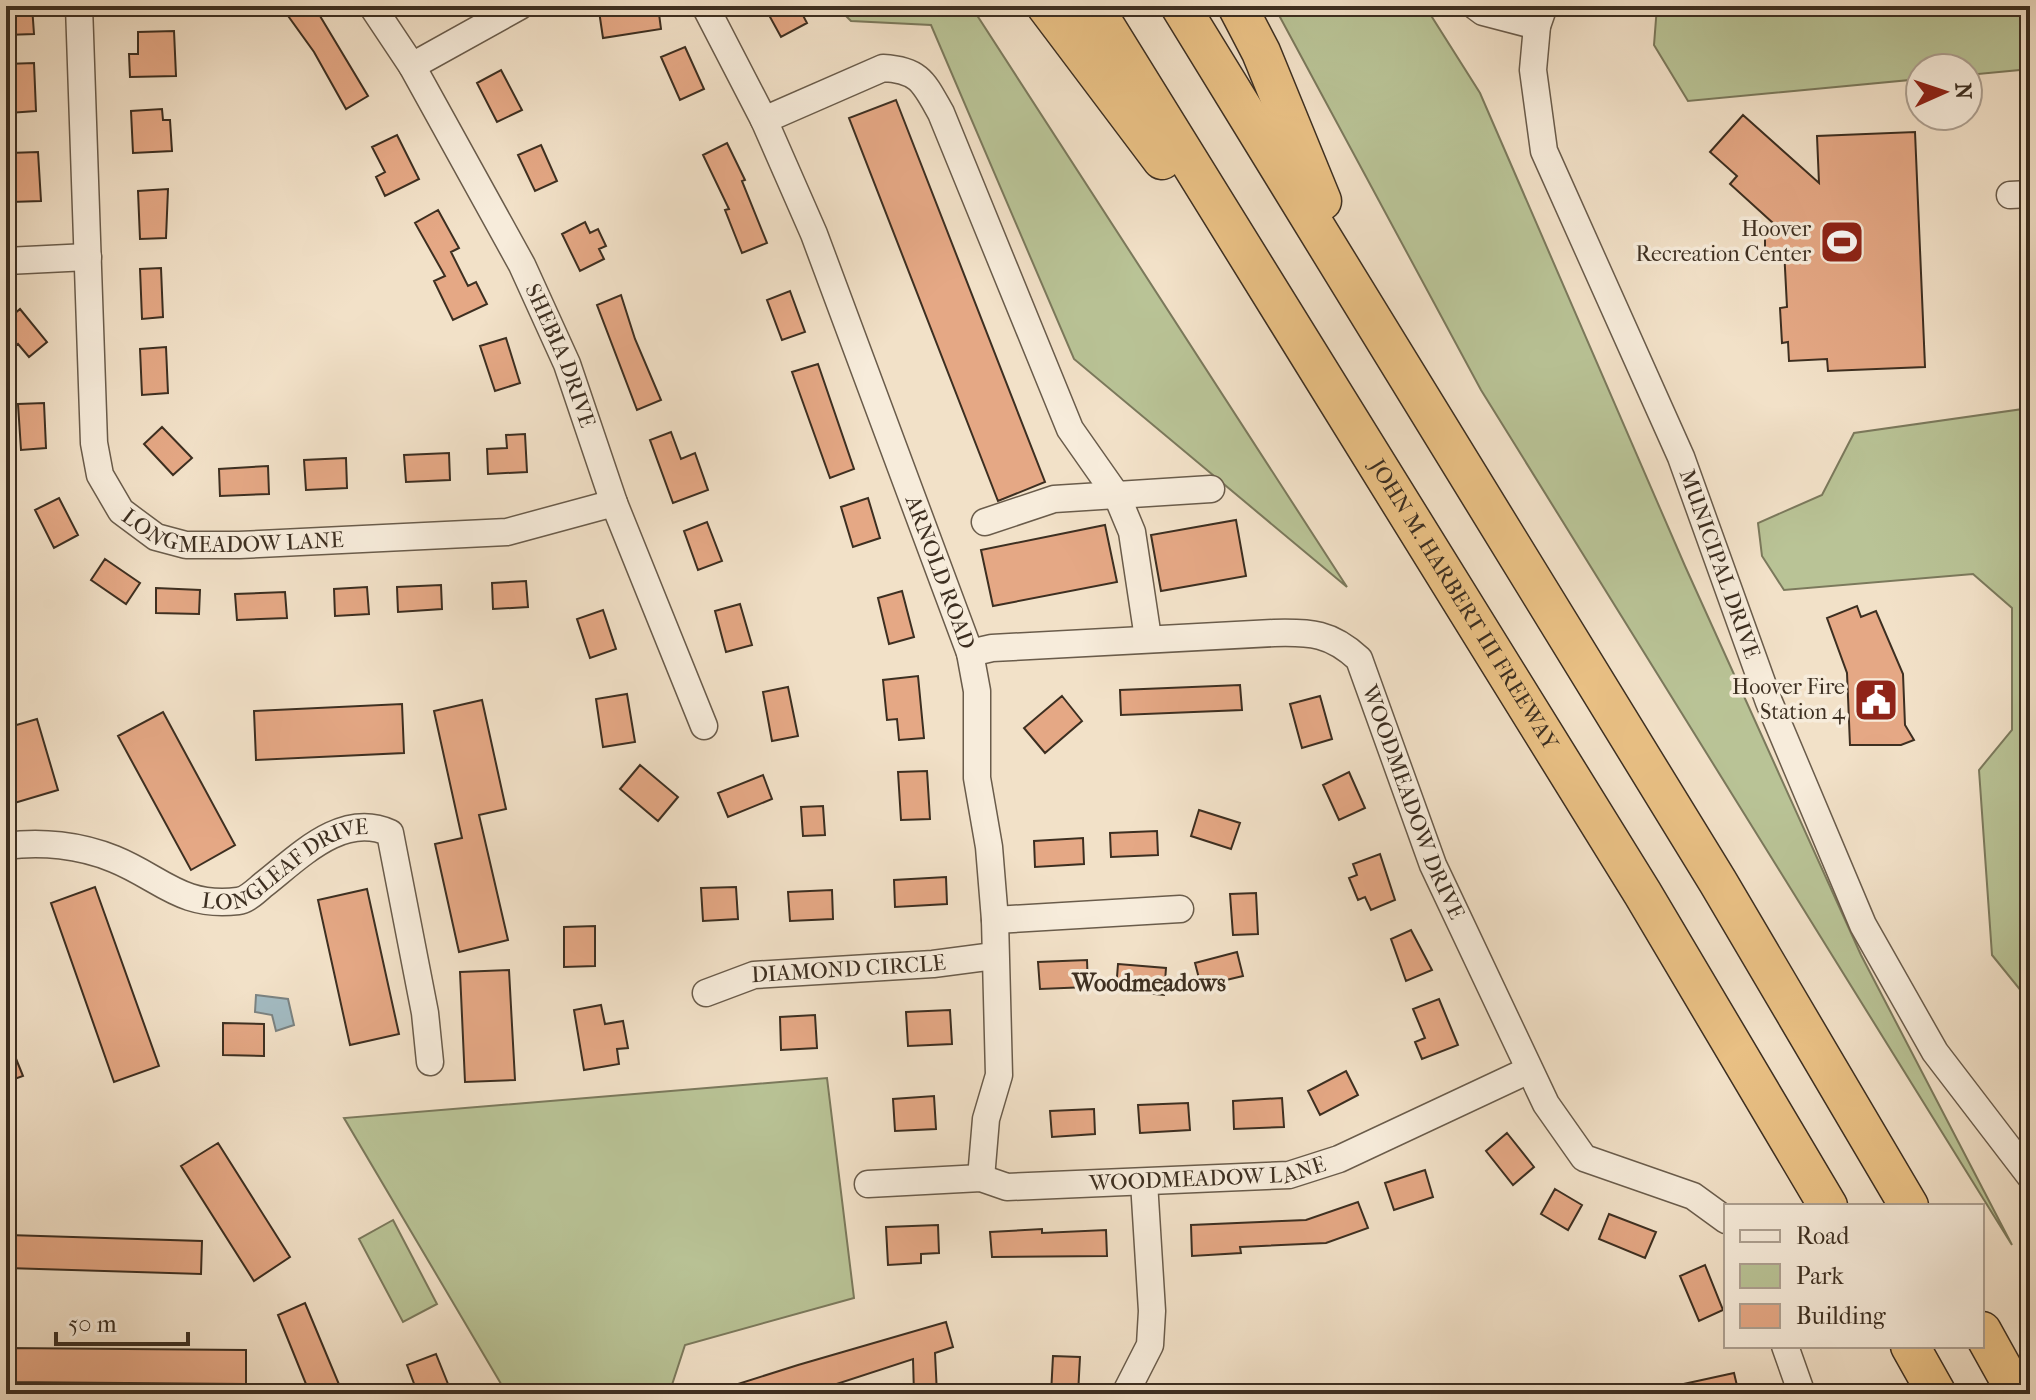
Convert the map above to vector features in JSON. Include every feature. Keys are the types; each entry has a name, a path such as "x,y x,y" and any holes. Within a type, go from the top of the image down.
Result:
{"highway":[{"path":"1046,6 1298,340"},
{"name":"JOHN M. HARBERT III FREEWAY","path":"1093,6 1643,894 1827,1204"},
{"path":"1180,6 1718,882 1908,1204"},
{"path":"1237,6 1261,52 1363,300"},
{"path":"1984,1335 2017,1394"},
{"path":"1911,1348 1937,1394"}],"street":[{"name":"LONGMEADOW LANE","path":"79,6 94,443 100,475 121,511 156,537 186,545 239,545 507,532 614,503"},
{"name":"SHEBIA DRIVE","path":"372,6 412,66 522,265 567,364 614,503 704,726"},
{"path":"412,66 520,6"},
{"name":"ARNOLD ROAD","path":"705,6 764,120 814,234 970,653 977,691 977,778 989,847 995,920 999,1075 986,1119 981,1178"},
{"path":"1475,6 1483,12 1541,16"},
{"name":"MUNICIPAL DRIVE","path":"1541,16 1533,70 1544,151 1681,457 1769,702 1863,925 1935,1052 2030,1176"},
{"path":"764,120 883,68 903,69 922,79 941,113 1070,429 1117,496 1132,532 1148,638"},
{"path":"6,261 88,257"},
{"path":"985,522 1054,499 1211,489"},
{"name":"WOODMEADOW DRIVE","path":"970,653 992,648 1148,638 1308,632 1340,642 1359,659 1433,865 1546,1104 1584,1158 1693,1196 1724,1219"},
{"name":"LONGLEAF DRIVE","path":"6,846 30,842 73,847 114,859 190,900 241,901 334,834 364,826 390,833 425,1013 430,1062"},
{"path":"995,920 1180,909"},
{"name":"DIAMOND CIRCLE","path":"706,993 754,975 933,964 994,956"},
{"name":"WOODMEADOW LANE","path":"868,1184 981,1178 1007,1187 1289,1175 1311,1169 1529,1070"},
{"path":"1125,1394 1150,1345 1152,1311 1144,1182"},
{"path":"1786,1348 1802,1394"}],"green space":[{"path":"836,6 971,6 1347,587 1074,359 931,25 851,21"},
{"path":"1274,6 1425,6 1480,93 1685,566 1861,955 2012,1245 1481,390"},
{"path":"1657,6 2030,6 2030,69 1984,73 1984,52 1904,52 1904,81 1688,101 1654,45"},
{"path":"2030,408 2030,1002 1992,955 1979,770 2012,730 2012,608 1973,574 1784,590 1762,556 1758,523 1822,495 1854,433"},
{"path":"827,1078 854,1298 685,1345 669,1394 507,1394 344,1118"},
{"path":"393,1220 437,1304 403,1322 359,1239"}],"water":[{"path":"256,995 288,999 294,1025 276,1031 272,1015 255,1012"}],"building":[{"path":"6,6 32,6 34,34 6,35"},
{"path":"297,6 314,6 368,96 346,109 314,52 286,13"},
{"path":"658,6 661,29 603,38 599,11"},
{"path":"764,6 798,6 807,23 781,37"},
{"path":"174,31 176,76 130,77 129,54 138,54 138,32"},
{"path":"685,47 704,89 680,100 661,57"},
{"path":"34,63 36,111 9,113 6,64"},
{"path":"501,70 522,110 497,122 477,83"},
{"path":"896,100 1045,482 998,501 849,118"},
{"path":"162,109 163,120 170,120 172,151 133,153 131,111"},
{"name":"Hoover Recreation Center","path":"1743,115 1819,183 1817,136 1915,132 1925,367 1828,371 1827,359 1789,361 1788,342 1782,343 1780,308 1787,307 1784,249 1765,250 1765,235 1785,234 1730,184 1737,176 1710,152"},
{"path":"397,135 419,179 385,196 376,177 385,172 372,147"},
{"path":"727,143 745,180 742,181 767,243 742,253 725,210 729,209 703,155"},
{"path":"541,145 557,181 535,191 518,155"},
{"path":"38,152 41,201 11,202 9,153"},
{"path":"168,189 166,238 140,239 138,191"},
{"path":"438,210 459,248 451,252 468,286 476,282 487,304 453,320 434,281 445,276 415,223"},
{"path":"585,222 590,233 598,229 606,246 599,249 604,259 580,271 562,234"},
{"path":"161,268 163,317 142,319 140,269"},
{"path":"790,291 805,332 782,340 767,300"},
{"path":"621,295 635,339 661,400 637,410 597,305"},
{"path":"20,309 47,342 29,357 18,344 6,354 6,321"},
{"path":"506,338 520,383 495,391 480,346"},
{"path":"166,347 168,393 142,395 140,349"},
{"path":"818,364 854,469 830,478 792,372"},
{"path":"44,403 46,448 21,450 18,404"},
{"path":"162,427 192,458 173,475 144,444"},
{"path":"671,432 681,459 695,453 708,490 673,503 650,440"},
{"path":"525,434 527,472 488,474 487,449 507,448 506,435"},
{"path":"449,453 450,480 406,482 404,455"},
{"path":"346,458 347,488 306,490 304,460"},
{"path":"268,466 269,494 220,496 219,469"},
{"path":"59,498 78,535 54,548 35,510"},
{"path":"868,498 880,538 853,547 841,507"},
{"path":"1236,520 1246,576 1161,591 1151,535"},
{"path":"707,522 722,561 698,570 684,531"},
{"path":"1105,525 1117,582 993,606 981,550"},
{"path":"105,559 140,583 126,604 91,580"},
{"path":"526,581 528,607 493,609 492,583"},
{"path":"441,585 442,609 398,612 397,587"},
{"path":"367,587 369,614 335,616 334,589"},
{"path":"156,588 200,590 199,614 156,613"},
{"path":"902,591 914,637 889,644 878,598"},
{"path":"285,592 287,618 237,620 235,594"},
{"path":"740,604 752,645 726,652 715,611"},
{"name":"Hoover Fire Station 4","path":"1857,606 1861,617 1876,611 1903,674 1905,725 1914,740 1901,745 1850,745 1847,673 1827,618"},
{"path":"603,610 616,649 590,658 577,619"},
{"path":"918,676 924,738 899,740 897,719 887,720 883,680"},
{"path":"1240,685 1242,710 1121,715 1120,690"},
{"path":"788,687 798,736 772,741 763,692"},
{"path":"627,694 635,742 603,747 596,699"},
{"path":"1062,696 1082,721 1045,753 1024,728"},
{"path":"1320,696 1332,739 1302,748 1290,704"},
{"path":"482,700 506,809 479,815 508,940 459,952 435,844 462,838 434,711"},
{"path":"402,704 404,753 256,760 254,711"},
{"path":"163,712 235,845 191,870 118,736"},
{"path":"37,719 58,790 11,804 6,786 6,728"},
{"path":"640,765 678,797 658,821 620,789"},
{"path":"927,771 930,819 901,820 898,772"},
{"path":"1349,772 1365,808 1339,820 1323,785"},
{"path":"763,775 772,799 728,817 718,793"},
{"path":"823,806 825,835 803,836 801,807"},
{"path":"1199,810 1240,823 1231,849 1191,836"},
{"path":"1157,831 1158,855 1111,857 1110,833"},
{"path":"1083,838 1084,864 1035,867 1034,841"},
{"path":"1380,854 1395,900 1371,910 1365,897 1358,900 1349,878 1357,875 1353,864"},
{"path":"946,877 947,904 895,907 894,880"},
{"path":"95,887 159,1066 114,1082 51,903"},
{"path":"736,887 738,919 703,921 701,888"},
{"path":"367,889 399,1034 350,1045 318,900"},
{"path":"832,890 833,919 790,921 788,892"},
{"path":"1256,893 1258,934 1233,935 1230,894"},
{"path":"595,926 595,966 564,967 564,927"},
{"path":"1411,930 1432,970 1406,981 1391,939"},
{"path":"1237,952 1243,976 1201,986 1195,963"},
{"path":"1087,960 1088,987 1040,989 1038,962"},
{"path":"1118,964 1166,968 1164,995 1116,990"},
{"path":"509,970 515,1080 465,1082 460,972"},
{"path":"1439,999 1458,1045 1422,1059 1415,1042 1425,1038 1413,1009"},
{"path":"601,1005 605,1024 623,1021 628,1048 617,1049 619,1064 584,1070 574,1010"},
{"path":"950,1010 952,1044 908,1046 906,1012"},
{"path":"815,1015 817,1048 781,1050 780,1017"},
{"path":"223,1023 264,1024 264,1056 223,1055"},
{"path":"6,1034 23,1076 6,1082"},
{"path":"1346,1071 1358,1095 1320,1115 1308,1091"},
{"path":"934,1096 936,1129 895,1131 893,1099"},
{"path":"1282,1098 1284,1127 1234,1129 1233,1101"},
{"path":"1188,1103 1190,1130 1140,1133 1138,1105"},
{"path":"1094,1109 1095,1134 1052,1137 1050,1111"},
{"path":"1507,1133 1534,1167 1513,1185 1486,1151"},
{"path":"218,1143 290,1257 254,1281 181,1166"},
{"path":"1425,1170 1433,1197 1394,1210 1385,1183"},
{"path":"1555,1189 1582,1205 1568,1230 1541,1214"},
{"path":"1358,1202 1368,1228 1326,1243 1240,1247 1241,1253 1192,1256 1191,1225 1306,1220"},
{"path":"1609,1214 1656,1232 1645,1258 1599,1239"},
{"path":"938,1225 939,1253 921,1254 921,1263 888,1265 886,1227"},
{"path":"1042,1229 1042,1233 1106,1230 1107,1256 992,1257 990,1232"},
{"path":"8,1235 202,1241 201,1274 7,1268"},
{"path":"1705,1265 1723,1310 1699,1321 1680,1276"},
{"path":"305,1303 343,1394 310,1394 278,1315"},
{"path":"946,1322 953,1347 935,1353 937,1394 914,1394 913,1359 806,1394 717,1394 716,1391 798,1365"},
{"path":"6,1348 246,1350 246,1384 6,1382"},
{"path":"436,1354 452,1394 418,1394 407,1365"},
{"path":"1053,1356 1080,1357 1078,1394 1051,1394"},
{"path":"1734,1373 1739,1394 1666,1394 1665,1388"}],"place":[{"name":"Hoover Recreation Center","path":"1842,242"},
{"name":"Hoover Fire Station 4","path":"1876,700"}],"district":[{"name":"Woodmeadows","path":"1149,983"}]}
